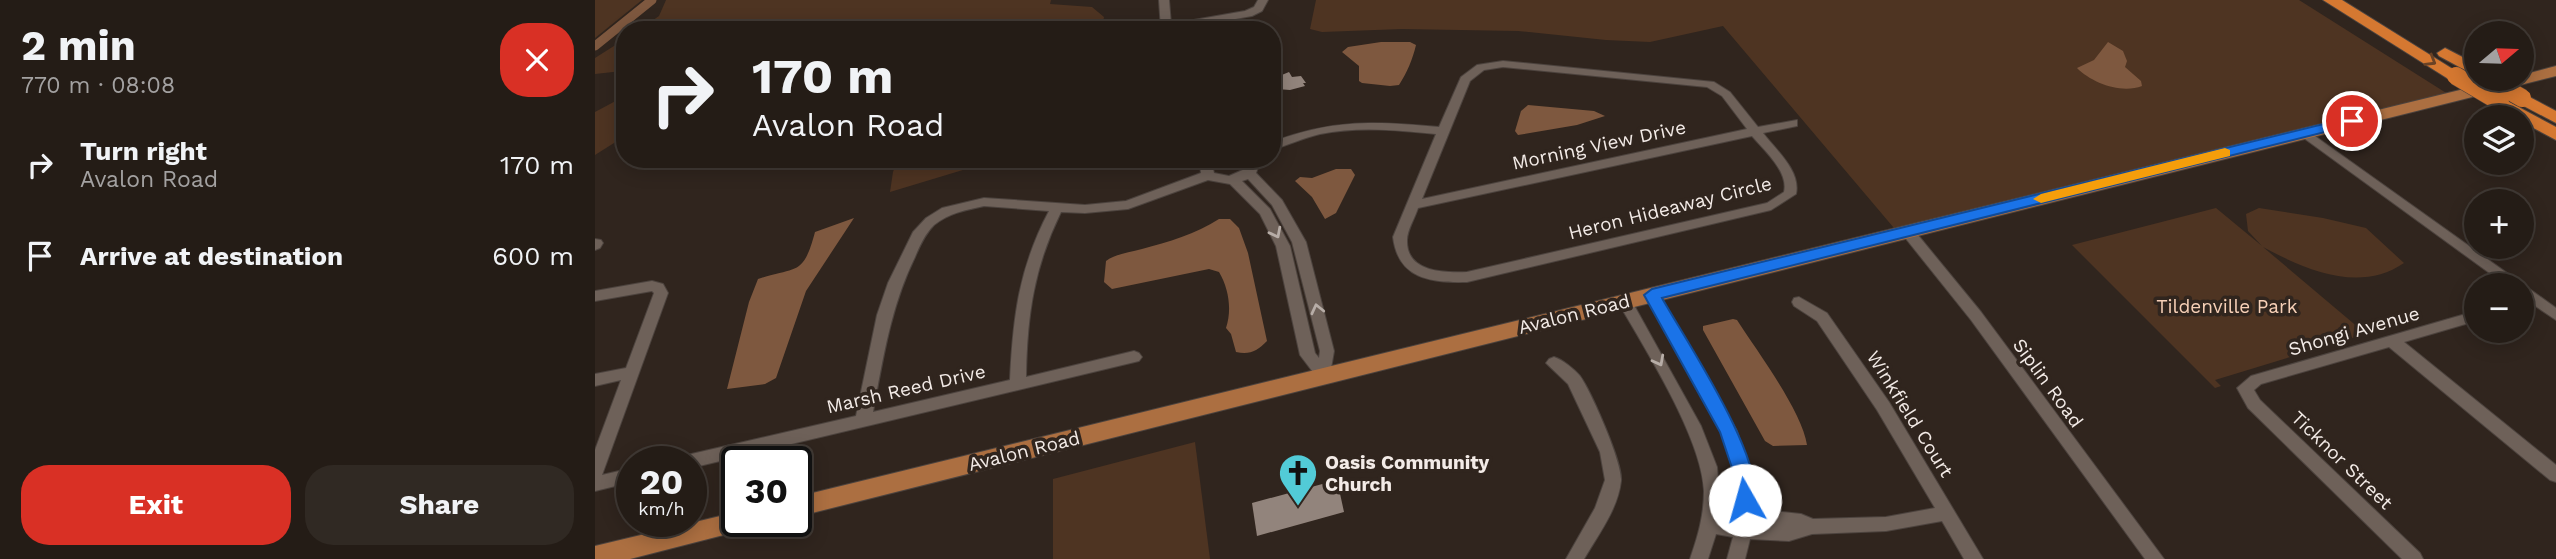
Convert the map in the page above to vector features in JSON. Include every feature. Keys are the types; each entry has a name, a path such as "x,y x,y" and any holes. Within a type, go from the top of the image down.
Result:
{"highway":[{"path":"2331,0 2556,135"},
{"path":"2355,0 2464,64"},
{"path":"2510,91 2556,118"}],"main road":[{"name":"Avalon Road","path":"812,503 2556,71"},
{"path":"595,557 721,526"}],"street":[{"path":"1164,0 1165,21"},
{"path":"1210,21 1248,14 1258,9 1263,0"},
{"name":"Heron Hideaway Circle","path":"1503,64 1710,84 1726,94 1789,175 1792,185 1790,194 1771,206 1467,277 1432,276 1417,271 1406,261 1400,249 1400,237 1444,131 1465,79 1481,67 1503,64"},
{"name":"Morning View Drive","path":"1413,205 1793,123"},
{"path":"1281,142 1336,125 1444,131"},
{"path":"2305,133 2498,273"},
{"path":"1207,168 1208,175"},
{"path":"863,421 884,315 895,283 920,232 930,220 947,211 985,202 1056,207 1106,208 1128,205 1208,175 1234,180 1249,168"},
{"path":"1253,168 1291,223 1307,265 1327,351 1324,376"},
{"path":"1234,180 1265,212 1283,246 1308,355 1324,376"},
{"path":"1018,384 1020,310 1027,275 1037,243 1056,207"},
{"name":"Siplin Road","path":"1908,232 1976,316 2155,559"},
{"path":"1289,270 1307,265"},
{"path":"595,296 644,287 658,287 661,292 595,472"},
{"path":"1652,295 1729,431 1742,468 1743,523 1735,559"},
{"path":"1625,302 1702,442 1711,472 1711,517 1699,559"},
{"name":"Winkfield Court","path":"1799,302 1822,317 1882,406 1973,559"},
{"path":"2534,304 2556,315"},
{"name":"Shongi Avenue","path":"2245,388 2256,380 2464,319"},
{"path":"2391,340 2556,475"},
{"name":"Marsh Reed Drive","path":"707,457 1134,357"},
{"path":"1554,363 1574,380 1608,452 1613,480 1603,510 1575,559"},
{"path":"595,380 632,372"},
{"name":"Ticknor Street","path":"2245,388 2254,404 2414,559"},
{"path":"595,484 616,479"},
{"path":"1711,517 1780,533 1804,531 1810,527 1886,524 1946,513"}],"green space":[{"path":"595,0 642,0 616,21 595,38"},
{"path":"666,0 1051,0 1050,4 1092,7 1104,17 1103,21 652,21 659,16"},
{"path":"1316,0 2299,0 2451,96 1899,234 1723,26 1650,42 1518,31 1402,29 1322,32 1310,29"},
{"path":"616,45 616,72 595,74 595,58"},
{"path":"616,101 616,142 595,155 595,112"},
{"path":"895,168 970,168 890,192"},
{"name":"Tildenville Park","path":"2216,208 2262,246 2248,231 2246,214 2259,208 2366,228 2404,263 2369,277 2332,275 2296,263 2263,247 2366,334 2215,380 2221,386 2215,388 2072,245"},
{"path":"1195,442 1210,559 1053,559 1053,479"}],"shaded area":[{"path":"1381,42 1410,42 1416,45 1399,85 1362,83 1359,81 1359,66 1342,52 1348,47"},
{"path":"2108,42 2123,51 2127,61 2125,67 2141,81 2142,86 2125,89 2107,86 2077,68 2094,60"},
{"path":"1528,105 1594,111 1605,116 1577,125 1518,135 1515,131 1521,111"},
{"path":"1336,169 1351,169 1355,175 1336,213 1325,219 1312,197 1295,181 1300,177 1312,178"},
{"path":"854,218 806,291 776,378 765,384 727,389 749,302 758,279 797,268 807,256 815,232"},
{"path":"1219,219 1230,219 1239,228 1248,253 1267,341 1249,352 1236,352 1231,334 1226,328 1229,300 1219,272 1209,269 1112,289 1104,282 1106,261 1110,258 1182,237"},
{"path":"1737,320 1788,399 1797,415 1807,445 1773,446 1765,441 1703,330 1703,326"}],"building":[{"path":"1289,72 1292,77 1301,76 1305,86 1281,89 1281,75"},
{"name":"Oasis Community Church","path":"1337,480 1344,512 1257,536 1252,503"}],"waterway":[{"path":"626,21 652,0"},
{"path":"595,46 616,29"}],"slow traffic":[{"path":"2041,199 2225,153"}],"place":[{"name":"Oasis Community Church","path":"1298,507"}],"route":[{"path":"1745,500 1742,468 1729,431 1652,295 2352,121"}]}
